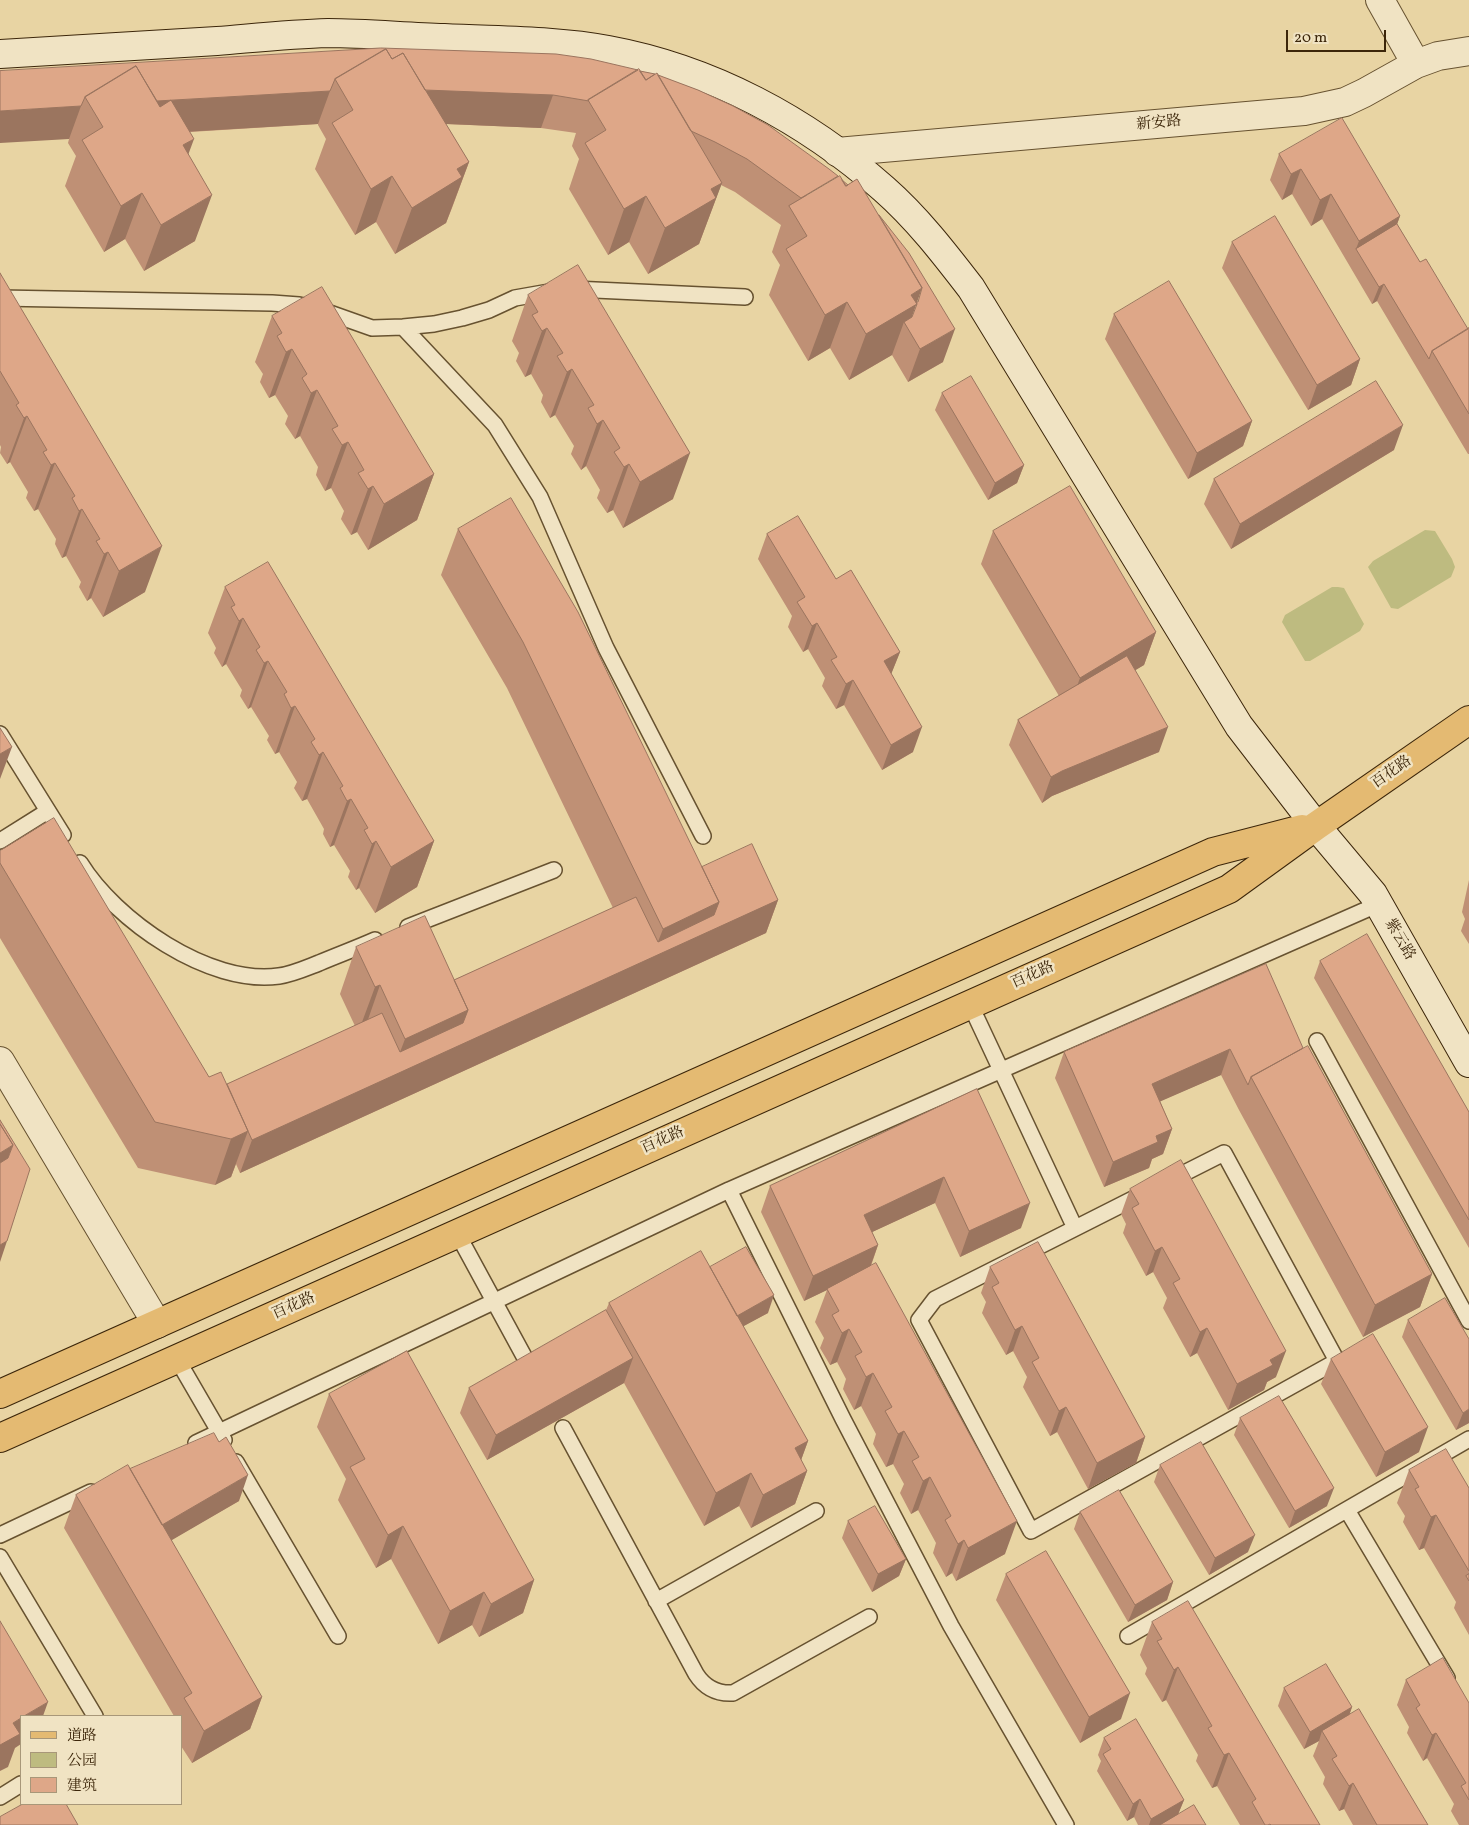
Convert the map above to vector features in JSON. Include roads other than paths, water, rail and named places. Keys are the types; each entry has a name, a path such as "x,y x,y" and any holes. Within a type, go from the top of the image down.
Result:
{"main road":[{"name":"百花路","path":"0,1438 1229,888 1469,720"},
{"name":"百花路","path":"0,1394 1213,852 1316,826"}],"street":[{"path":"1380,0 1416,64"},
{"name":"紫云路","path":"0,54 328,33 562,44 606,49 650,58 692,72 764,105 809,132 885,190 916,221 971,288 1239,726 1316,826 1373,894 1469,1063"},
{"name":"新安路","path":"837,152 1304,111 1351,99 1416,64 1438,56 1469,51"},
{"path":"0,1061 157,1324"}],"lane":[{"path":"0,298 272,303 324,311 372,328 434,324 489,310 515,298 564,289 745,297"},
{"path":"403,327 495,425 540,497 606,648 703,836"},
{"path":"0,734 88,877 112,902 138,926 167,945 192,958 232,973 265,978 299,971 554,870"},
{"path":"0,841 48,811"},
{"path":"184,1448 730,1190 1379,904"},
{"path":"970,1004 1075,1228"},
{"path":"1317,1041 1469,1321"},
{"path":"1224,1152 1337,1360 1031,1532 920,1320 935,1299 1075,1228 1224,1152"},
{"path":"730,1190 843,1419 951,1626 1066,1825"},
{"path":"457,1234 526,1360"},
{"path":"177,1359 338,1636"},
{"path":"562,1428 701,1682 716,1692 733,1693 869,1617"},
{"path":"1128,1636 1184,1609 1347,1510 1469,1439"},
{"path":"0,1535 106,1486"},
{"path":"1347,1510 1454,1689"},
{"path":"656,1601 816,1511"},
{"path":"0,1557 94,1715"},
{"path":"0,1797 20,1785"}]}
